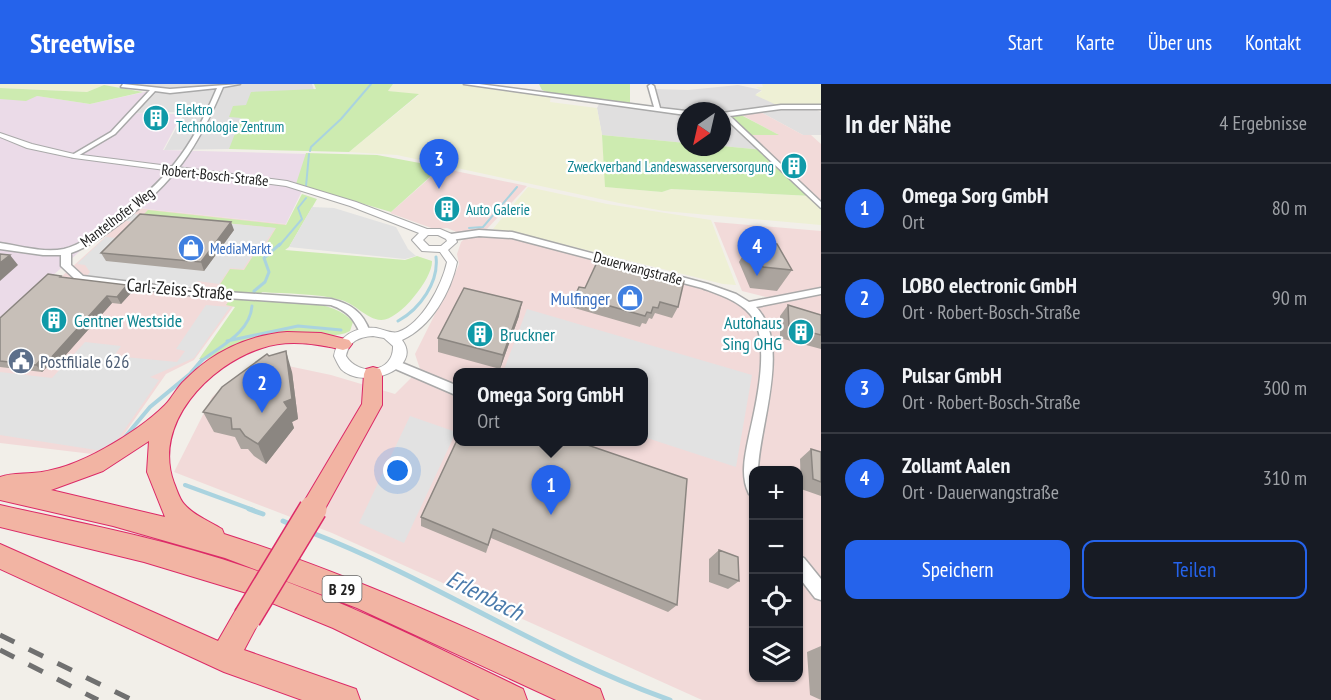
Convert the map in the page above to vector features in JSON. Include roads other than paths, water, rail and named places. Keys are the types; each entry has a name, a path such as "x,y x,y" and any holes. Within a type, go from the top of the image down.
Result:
{"highway":[{"path":"0,484 20,485 57,479 104,462 150,430 172,409 185,390 209,368 231,353 253,344 290,337 343,344"},
{"path":"224,658 372,405 373,374"},
{"path":"172,409 156,450 160,482 175,511 225,546"},
{"name":"B 29","path":"0,490 154,525 298,571 399,612 589,700"},
{"name":"B 29","path":"0,516 162,554 284,594 395,643 512,700"},
{"path":"0,556 224,658 345,700"}],"street":[{"path":"123,86 220,87 237,84"},
{"path":"467,84 677,112"},
{"path":"651,86 658,110"},
{"name":"Mantelhofer Weg","path":"66,251 77,248 101,233 174,171 207,119 220,87"},
{"path":"74,156 113,133 152,88"},
{"path":"731,114 781,107 821,107"},
{"path":"731,122 821,206"},
{"name":"Robert-Bosch-Straße","path":"0,135 30,146 74,156 174,171 287,184 353,204 426,232 440,232 450,237"},
{"path":"426,232 417,240 421,246 431,250 443,249 450,245 450,237"},
{"name":"Dauerwangstraße","path":"450,237 479,232 512,235 705,286 730,295 747,306"},
{"path":"0,246 66,251"},
{"path":"394,339 406,334 422,321 447,280 452,262 443,249"},
{"name":"Carl-Zeiss-Straße","path":"66,251 66,266 80,279 196,293 331,302 351,309 360,320 365,332"},
{"path":"747,306 821,291"},
{"path":"747,306 759,319 765,334 764,391 751,466"},
{"path":"381,333 394,339 400,351 395,364 382,372 363,374 346,367 340,356 343,344 356,334 381,333"},
{"path":"395,364 453,389"},
{"path":"803,569 821,592"}],"waterway":[{"path":"310,151 311,147 341,119 371,84"},
{"path":"306,186 309,154"},
{"path":"469,228 483,227 517,187"},
{"path":"279,246 302,219 298,208 306,198"},
{"path":"254,295 254,291 265,282 269,272 264,258 280,244"},
{"path":"398,321 414,309 426,294 434,276 436,257"},
{"path":"230,340 246,324 252,306"},
{"path":"230,340 298,326 341,330"},
{"path":"201,361 230,340"},
{"path":"125,437 150,407 190,374 201,361"},
{"name":"Erlenbach","path":"185,485 253,510"},
{"name":"Erlenbach","path":"249,509 263,514"},
{"name":"Erlenbach","path":"283,521 292,525"},
{"name":"Erlenbach","path":"310,532 401,572 578,662 670,700"}],"railway":[{"path":"0,635 132,700"},
{"path":"0,650 98,700"}],"place":[{"name":"Elektro Technologie Zentrum","path":"156,118"},
{"name":"Zweckverband Landeswasserversorgung","path":"794,166"},
{"name":"Pulsar GmbH","path":"439,189"},
{"name":"Auto Galerie","path":"447,209"},
{"name":"MediaMarkt","path":"191,248"},
{"name":"Zollamt Aalen","path":"757,276"},
{"name":"Mulfinger","path":"630,298"},
{"name":"Gentner Westside","path":"54,320"},
{"name":"Autohaus Sing OHG","path":"801,332"},
{"name":"Bruckner","path":"480,334"},
{"name":"Postfiliale 626","path":"21,361"},
{"name":"LOBO electronic GmbH","path":"262,413"},
{"name":"Omega Sorg GmbH","path":"551,515"}]}
